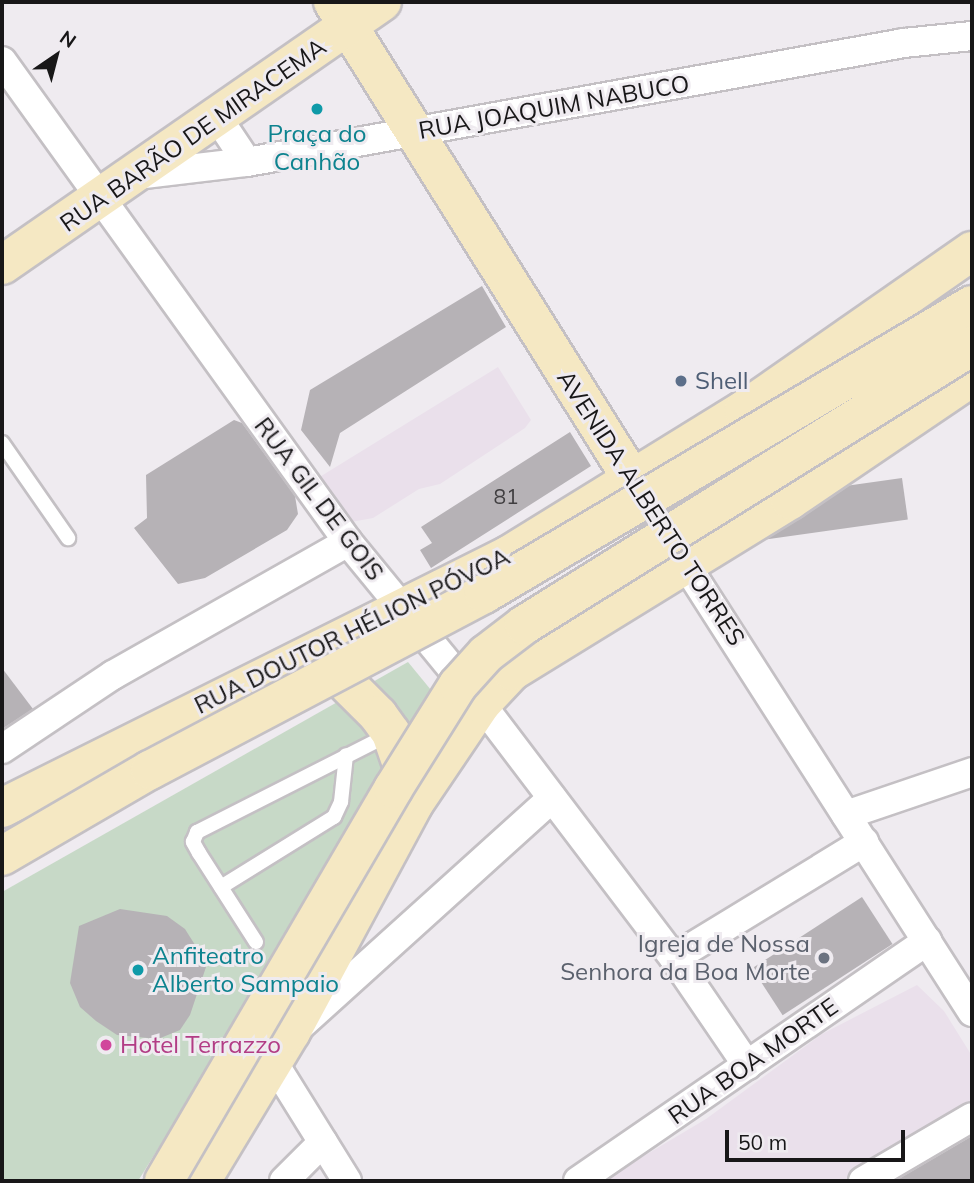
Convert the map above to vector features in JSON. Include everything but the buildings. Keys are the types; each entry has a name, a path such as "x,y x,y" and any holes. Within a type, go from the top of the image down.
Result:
{"main road":[{"name":"RUA BARÃO DE MIRACEMA","path":"2,265 219,120 341,14 382,2"},
{"name":"AVENIDA ALBERTO TORRES","path":"341,14 412,133 632,480"},
{"name":"RUA DOUTOR HÉLION PÓVOA","path":"2,808 509,555 744,410 966,263"},
{"path":"2,856 150,771 484,594 972,305"},
{"path":"164,1181 394,789 458,685 486,654 524,625 972,346"},
{"path":"819,358 806,386 806,402 832,440 867,448"},
{"path":"201,1181 282,1047 413,805 481,704 512,671 684,561 790,500 972,377"},
{"path":"744,410 754,410 786,435 797,469 790,500"},
{"path":"304,655 351,686 391,733 413,787 413,805"}],"street":[{"name":"RUA JOAQUIM NABUCO","path":"136,175 247,162 904,43 972,36"},
{"name":"RUA GIL DE GOIS","path":"2,61 348,542 481,704 552,797 674,958 747,1065"},
{"path":"219,120 247,162"},
{"name":"AVENIDA ALBERTO TORRES","path":"632,480 972,1012"},
{"path":"2,749 113,675 348,542"},
{"path":"846,815 972,772"},
{"path":"347,1181 323,1142 282,1047 552,797"},
{"path":"674,958 864,842"},
{"name":"RUA BOA MORTE","path":"578,1181 927,941"},
{"path":"863,1181 972,1117"},
{"path":"284,1181 323,1142"}],"lane":[{"path":"2,443 68,538"},
{"path":"256,942 193,842 197,832 391,733"},
{"path":"220,887 334,817 341,802 346,755"}],"shaded area":[{"path":"498,367 531,420 525,428 440,484 419,489 373,518 351,522 318,478"},
{"path":"917,985 944,1011 972,1056 972,1107 852,1181 602,1181 706,1119 822,1034"}],"green space":[{"path":"408,662 431,690 273,964 138,1181 2,1181 2,892"}],"place":[{"name":"Praça do Canhão","path":"317,109"},
{"name":"Shell","path":"681,381"},
{"name":"Igreja de Nossa Senhora da Boa Morte","path":"824,958"},
{"name":"Anfiteatro Alberto Sampaio","path":"138,970"},
{"name":"Hotel Terrazzo","path":"106,1045"}]}
